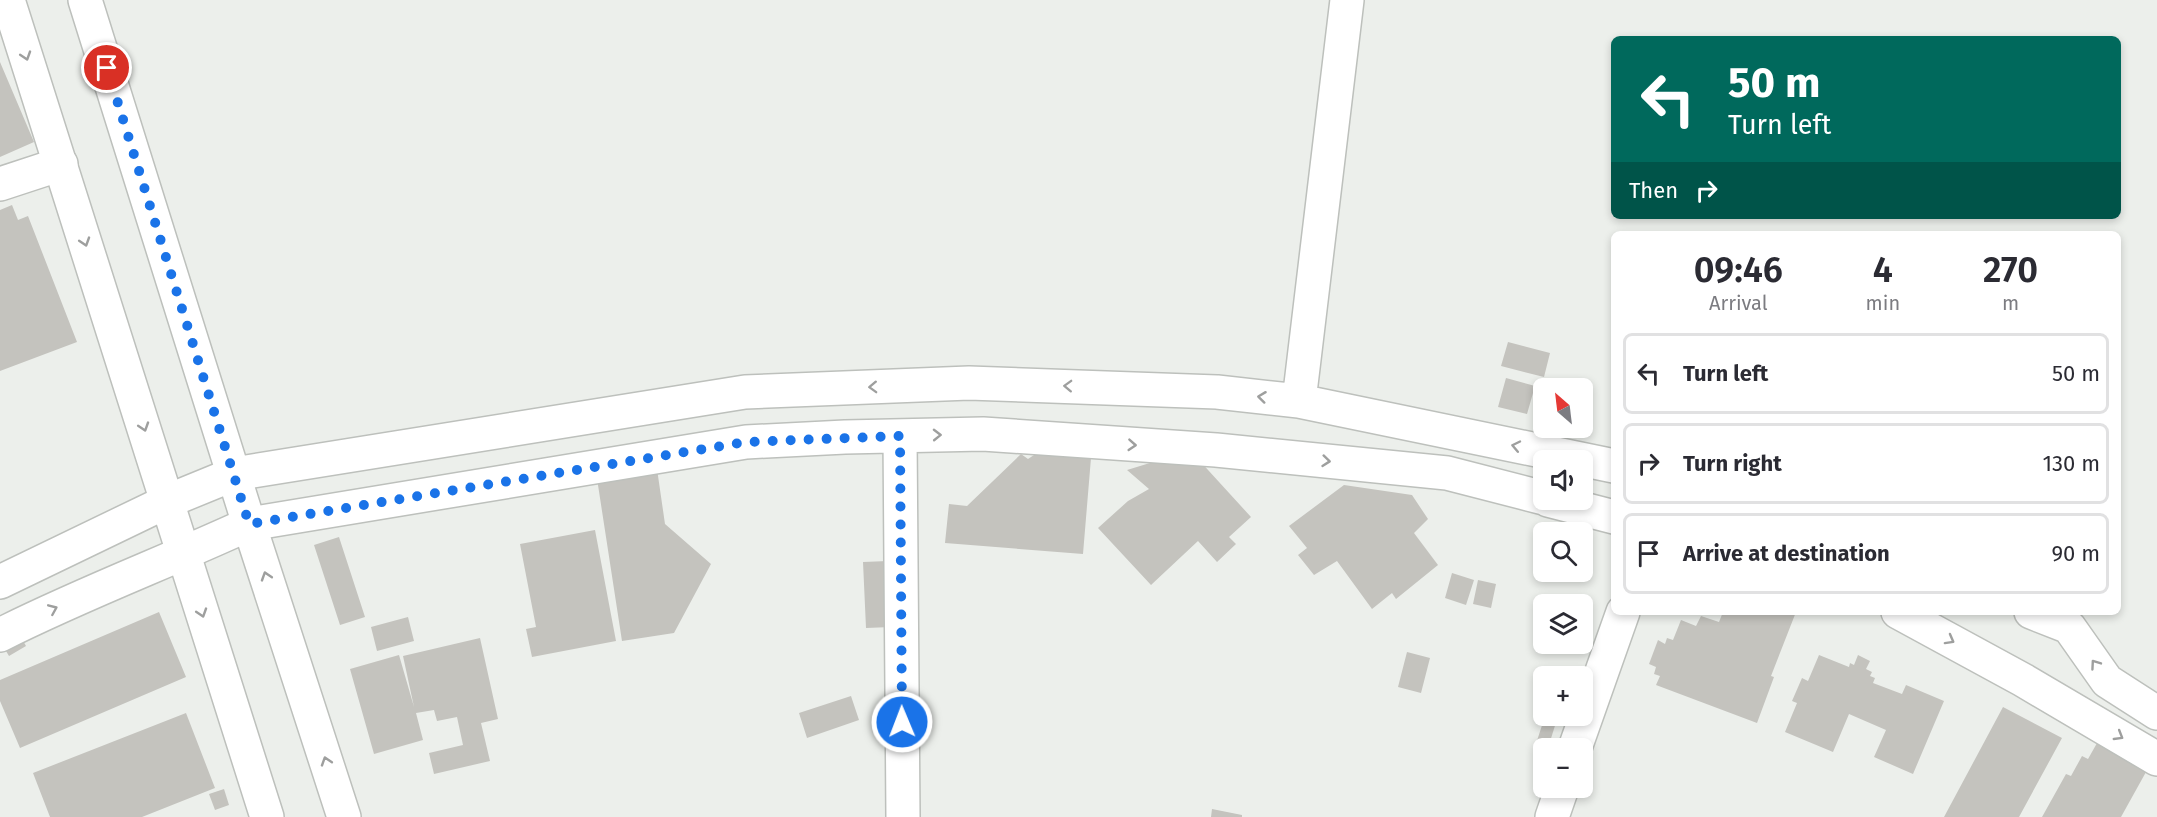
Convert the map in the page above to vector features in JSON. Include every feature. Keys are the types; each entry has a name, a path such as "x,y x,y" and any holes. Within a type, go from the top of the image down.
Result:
{"street":[{"path":"8,0 267,817"},
{"path":"86,0 249,524 344,817"},
{"path":"1299,401 1347,0"},
{"path":"0,184 60,164"},
{"path":"0,582 168,501 234,474 745,392 969,383 1217,392 1299,401 1611,465"},
{"path":"0,635 37,616 183,555 249,524 746,442 983,434 1216,450 1447,473 1533,495"},
{"path":"900,436 903,817"},
{"path":"1587,510 1611,516"},
{"path":"1579,738 1622,615"},
{"path":"1903,615 2064,703 2157,759"},
{"path":"2039,615 2069,627 2107,681 2157,713"},
{"path":"1551,817 1558,798"}],"building":[{"path":"0,62 34,142 0,157"},
{"path":"12,205 18,220 28,216 77,342 0,371 0,210"},
{"path":"1508,342 1550,353 1544,377 1501,366"},
{"path":"1506,378 1533,385 1527,414 1498,407"},
{"path":"1092,446 1083,554 945,543 949,504 967,506 1021,454 1028,459 1040,451"},
{"path":"1163,459 1198,459 1251,517 1229,537 1236,544 1217,562 1198,541 1151,585 1098,528 1128,501 1149,489 1127,470"},
{"path":"656,462 665,524 711,564 674,633 622,641 596,472"},
{"path":"1344,485 1412,495 1428,519 1414,533 1438,565 1396,599 1392,593 1372,609 1337,561 1314,575 1298,555 1307,548 1289,526"},
{"path":"595,530 616,641 532,657 526,629 536,627 520,544"},
{"path":"339,537 365,617 340,625 314,545"},
{"path":"888,561 891,627 866,628 863,562"},
{"path":"1452,573 1474,580 1466,605 1445,598"},
{"path":"1478,580 1496,584 1491,608 1473,604"},
{"path":"159,612 186,677 20,748 0,701 0,680"},
{"path":"1722,615 1795,615 1771,676 1774,677 1757,723 1656,685 1660,676 1654,674 1656,667 1649,664 1658,640 1665,644 1667,638 1673,640 1681,620 1696,626 1701,616 1719,622"},
{"path":"408,617 414,641 377,651 371,627"},
{"path":"17,630 26,646 9,656 0,641"},
{"path":"480,638 498,719 481,723 490,761 434,774 429,753 463,745 457,717 437,721 434,710 416,713 423,740 374,754 350,669 399,655 414,707 403,656"},
{"path":"1407,652 1430,658 1421,693 1398,687"},
{"path":"1819,655 1849,667 1850,663 1854,665 1858,655 1870,661 1866,669 1872,672 1870,676 1875,678 1873,683 1902,694 1906,685 1944,701 1913,774 1874,757 1886,730 1849,714 1833,752 1785,732 1797,703 1792,701 1802,678 1808,681"},
{"path":"851,696 859,720 807,738 799,713"},
{"path":"2003,707 2062,738 2019,817 1944,817"},
{"path":"186,713 215,788 142,817 50,817 33,773"},
{"path":"1542,726 1555,726 1551,738 1538,738"},
{"path":"2101,736 2151,763 2121,817 2042,817 2066,774 2071,776 2082,756 2088,759"},
{"path":"224,789 229,805 215,810 209,794"},
{"path":"1212,809 1242,815 1242,817 1211,817"}],"route":[{"path":"107,68 249,524 746,442 900,436 902,722"}]}
